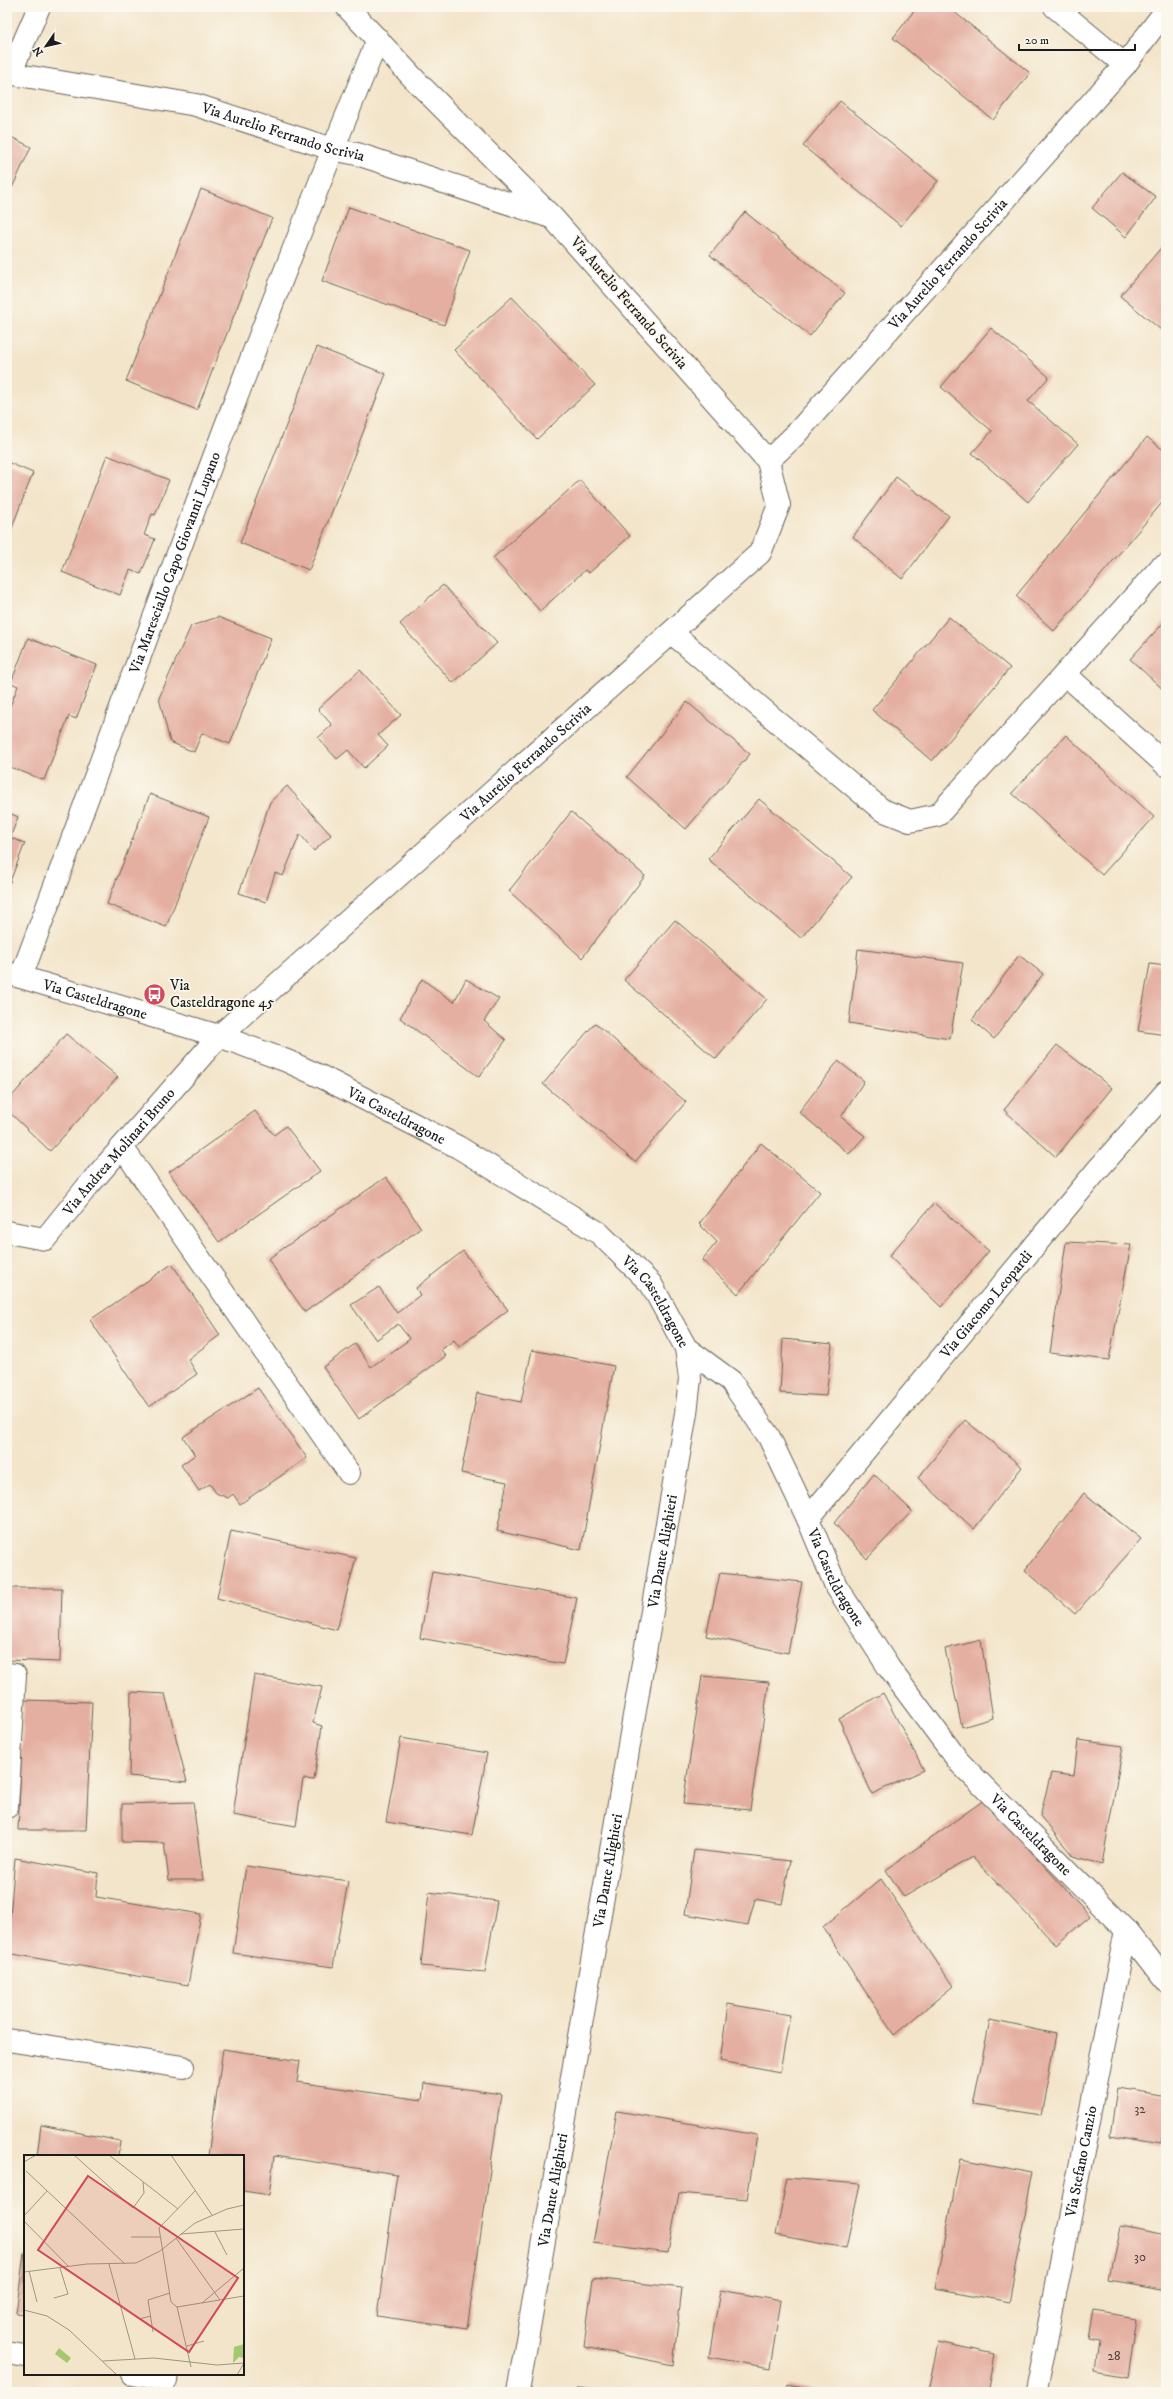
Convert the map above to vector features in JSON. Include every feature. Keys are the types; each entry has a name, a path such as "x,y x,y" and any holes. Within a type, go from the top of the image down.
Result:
{"street":[{"path":"9,74 40,7"},
{"name":"Via Aurelio Ferrando Scrivia","path":"219,1036 760,553 779,505 768,461 553,218 416,81 347,7"},
{"path":"1055,7 1125,65"},
{"name":"Via Aurelio Ferrando Scrivia","path":"768,461 794,435 1125,65 1166,10"},
{"name":"Via Maresciallo Capo Giovanni Lupano","path":"14,975 170,574 332,149 378,39"},
{"name":"Via Aurelio Ferrando Scrivia","path":"9,74 196,105 332,149 357,154 553,218"},
{"path":"672,633 882,810 910,821 938,815 1160,568 1166,565"},
{"path":"1065,674 1166,765"},
{"name":"Via Casteldragone","path":"14,975 219,1036 287,1061 324,1078 458,1147 599,1233 651,1284 686,1348 731,1380 769,1437 808,1519 836,1586 889,1668 960,1763 1126,1930 1166,1981"},
{"name":"Via Andrea Molinari Bruno","path":"7,1232 45,1239 122,1147 219,1036"},
{"name":"Via Giacomo Leopardi","path":"808,1519 1099,1168 1166,1092"},
{"path":"122,1147 349,1473"},
{"name":"Via Dante Alighieri","path":"518,2392 686,1414 690,1380 686,1348"},
{"path":"7,1674 15,1675 7,1807"},
{"name":"Via Stefano Canzio","path":"1036,2392 1126,1930"},
{"path":"7,2040 183,2067"},
{"path":"7,2353 24,2356"},
{"path":"138,2375 166,2380 167,2375"}],"building":[{"path":"917,7 948,7 1030,73 993,120 893,38"},
{"path":"840,101 938,181 901,226 803,146"},
{"path":"7,135 31,147 12,188 7,185"},
{"path":"1122,172 1156,197 1126,237 1092,208"},
{"path":"201,189 272,218 197,410 126,381"},
{"path":"349,207 470,250 444,325 322,281"},
{"path":"745,212 845,293 810,336 710,255"},
{"path":"1166,242 1166,334 1120,296"},
{"path":"512,297 595,385 537,439 454,350"},
{"path":"991,328 1049,377 1028,401 1078,444 1028,502 972,453 992,431 941,387"},
{"path":"317,347 386,374 309,570 240,543"},
{"path":"1147,437 1166,452 1166,498 1054,631 1016,596"},
{"path":"107,455 169,480 155,515 152,514 144,535 155,539 141,574 130,570 120,595 62,572"},
{"path":"7,462 33,473 7,540"},
{"path":"896,477 949,516 902,579 853,537"},
{"path":"580,480 630,536 589,573 585,570 540,611 493,558"},
{"path":"443,585 497,643 453,683 400,624"},
{"path":"218,617 271,638 230,744 202,733 194,752 170,742 159,698 191,626"},
{"path":"949,617 1010,668 932,761 872,710"},
{"path":"1166,620 1166,692 1130,659"},
{"path":"28,638 97,665 76,719 69,716 44,780 7,766 7,714 18,686 11,683"},
{"path":"360,670 401,715 378,735 388,746 364,768 348,750 337,759 318,738 332,725 318,709"},
{"path":"687,702 750,754 686,829 627,777"},
{"path":"1066,735 1154,817 1102,875 1012,793"},
{"path":"287,786 331,835 314,851 300,834 283,876 275,873 266,902 239,893 270,802"},
{"path":"150,794 209,817 166,927 107,904"},
{"path":"759,799 852,877 801,938 708,859"},
{"path":"7,812 18,817 10,838 25,843 9,884 7,883"},
{"path":"571,812 645,876 582,958 509,891"},
{"path":"675,920 767,999 716,1059 624,980"},
{"path":"858,949 963,963 950,1039 849,1023"},
{"path":"1019,955 1043,974 994,1039 972,1020"},
{"path":"1150,964 1166,966 1166,1035 1138,1031"},
{"path":"422,979 454,1002 466,979 499,999 484,1021 506,1040 479,1077 400,1018"},
{"path":"595,1023 686,1102 635,1162 543,1084"},
{"path":"66,1034 118,1077 50,1151 7,1110 7,1102"},
{"path":"1057,1045 1112,1088 1056,1157 1004,1110"},
{"path":"838,1061 864,1081 841,1117 865,1136 849,1154 799,1112"},
{"path":"255,1111 274,1135 286,1126 320,1171 219,1242 169,1172"},
{"path":"761,1143 820,1192 738,1294 702,1260 717,1242 699,1224"},
{"path":"386,1177 421,1228 305,1312 268,1259"},
{"path":"934,1203 989,1251 941,1307 889,1256"},
{"path":"1066,1242 1131,1245 1109,1360 1050,1353"},
{"path":"463,1251 508,1310 459,1347 454,1340 441,1350 446,1356 359,1419 323,1367 355,1344 371,1367 410,1339 398,1324 376,1340 351,1305 379,1287 397,1313 420,1295 416,1288"},
{"path":"172,1264 220,1335 188,1359 197,1374 149,1407 90,1320"},
{"path":"783,1339 832,1344 826,1396 780,1393"},
{"path":"532,1350 614,1366 581,1550 497,1531 507,1482 461,1473 477,1393 521,1402"},
{"path":"258,1388 307,1458 240,1504 233,1494 228,1498 216,1493 210,1484 199,1491 181,1465 195,1455 183,1437"},
{"path":"965,1420 1022,1467 974,1529 918,1478"},
{"path":"874,1474 912,1511 867,1559 834,1523"},
{"path":"1084,1493 1141,1539 1075,1614 1025,1570"},
{"path":"231,1531 356,1558 337,1630 217,1598"},
{"path":"432,1572 577,1598 563,1664 420,1638"},
{"path":"720,1573 802,1582 788,1653 706,1636"},
{"path":"7,1588 62,1588 60,1662 7,1660"},
{"path":"981,1640 993,1718 962,1727 945,1649"},
{"path":"254,1675 322,1687 313,1723 322,1726 314,1780 303,1779 296,1826 233,1815"},
{"path":"702,1676 769,1682 750,1810 683,1804"},
{"path":"131,1692 165,1694 187,1782 129,1776"},
{"path":"883,1693 924,1770 872,1794 839,1719"},
{"path":"24,1700 92,1702 86,1830 18,1830"},
{"path":"401,1738 487,1753 472,1835 386,1822"},
{"path":"1078,1740 1123,1746 1102,1864 1073,1856 1040,1816 1051,1773 1074,1776"},
{"path":"984,1800 1090,1916 1056,1945 972,1857 904,1897 886,1870"},
{"path":"193,1802 203,1880 169,1880 164,1843 122,1842 122,1804"},
{"path":"694,1850 790,1861 782,1904 755,1899 748,1925 685,1914"},
{"path":"15,1858 98,1873 96,1897 201,1914 188,1985 7,1953"},
{"path":"246,1866 348,1881 333,1967 233,1953"},
{"path":"881,1879 953,1986 894,2035 823,1927"},
{"path":"429,1892 497,1901 485,1972 421,1966"},
{"path":"728,2004 790,2015 780,2072 720,2061"},
{"path":"990,2020 1056,2034 1041,2115 973,2104"},
{"path":"223,2049 300,2061 297,2082 422,2100 424,2083 501,2094 467,2329 377,2316 397,2174 274,2156 269,2195 244,2191 244,2155 208,2155"},
{"path":"1117,2088 1166,2096 1166,2121 1162,2145 1110,2136"},
{"path":"617,2111 757,2135 747,2199 679,2193 668,2253 593,2243"},
{"path":"41,2125 120,2141 118,2155 37,2155"},
{"path":"960,2159 1034,2173 1009,2302 936,2288"},
{"path":"787,2178 860,2184 846,2248 776,2235"},
{"path":"1121,2226 1166,2235 1166,2290 1110,2280"},
{"path":"24,2254 24,2314 16,2313"},
{"path":"593,2278 682,2288 673,2365 584,2347"},
{"path":"720,2290 781,2301 770,2368 709,2357"},
{"path":"1092,2311 1138,2318 1129,2377 1094,2371 1098,2341 1087,2339"},
{"path":"938,2342 994,2354 987,2392 928,2392"},
{"path":"788,2385 818,2391 818,2392 787,2392"},
{"path":"578,2388 615,2391 615,2392 577,2392"}],"place":[{"name":"Via Casteldragone 45","path":"154,994"}]}
